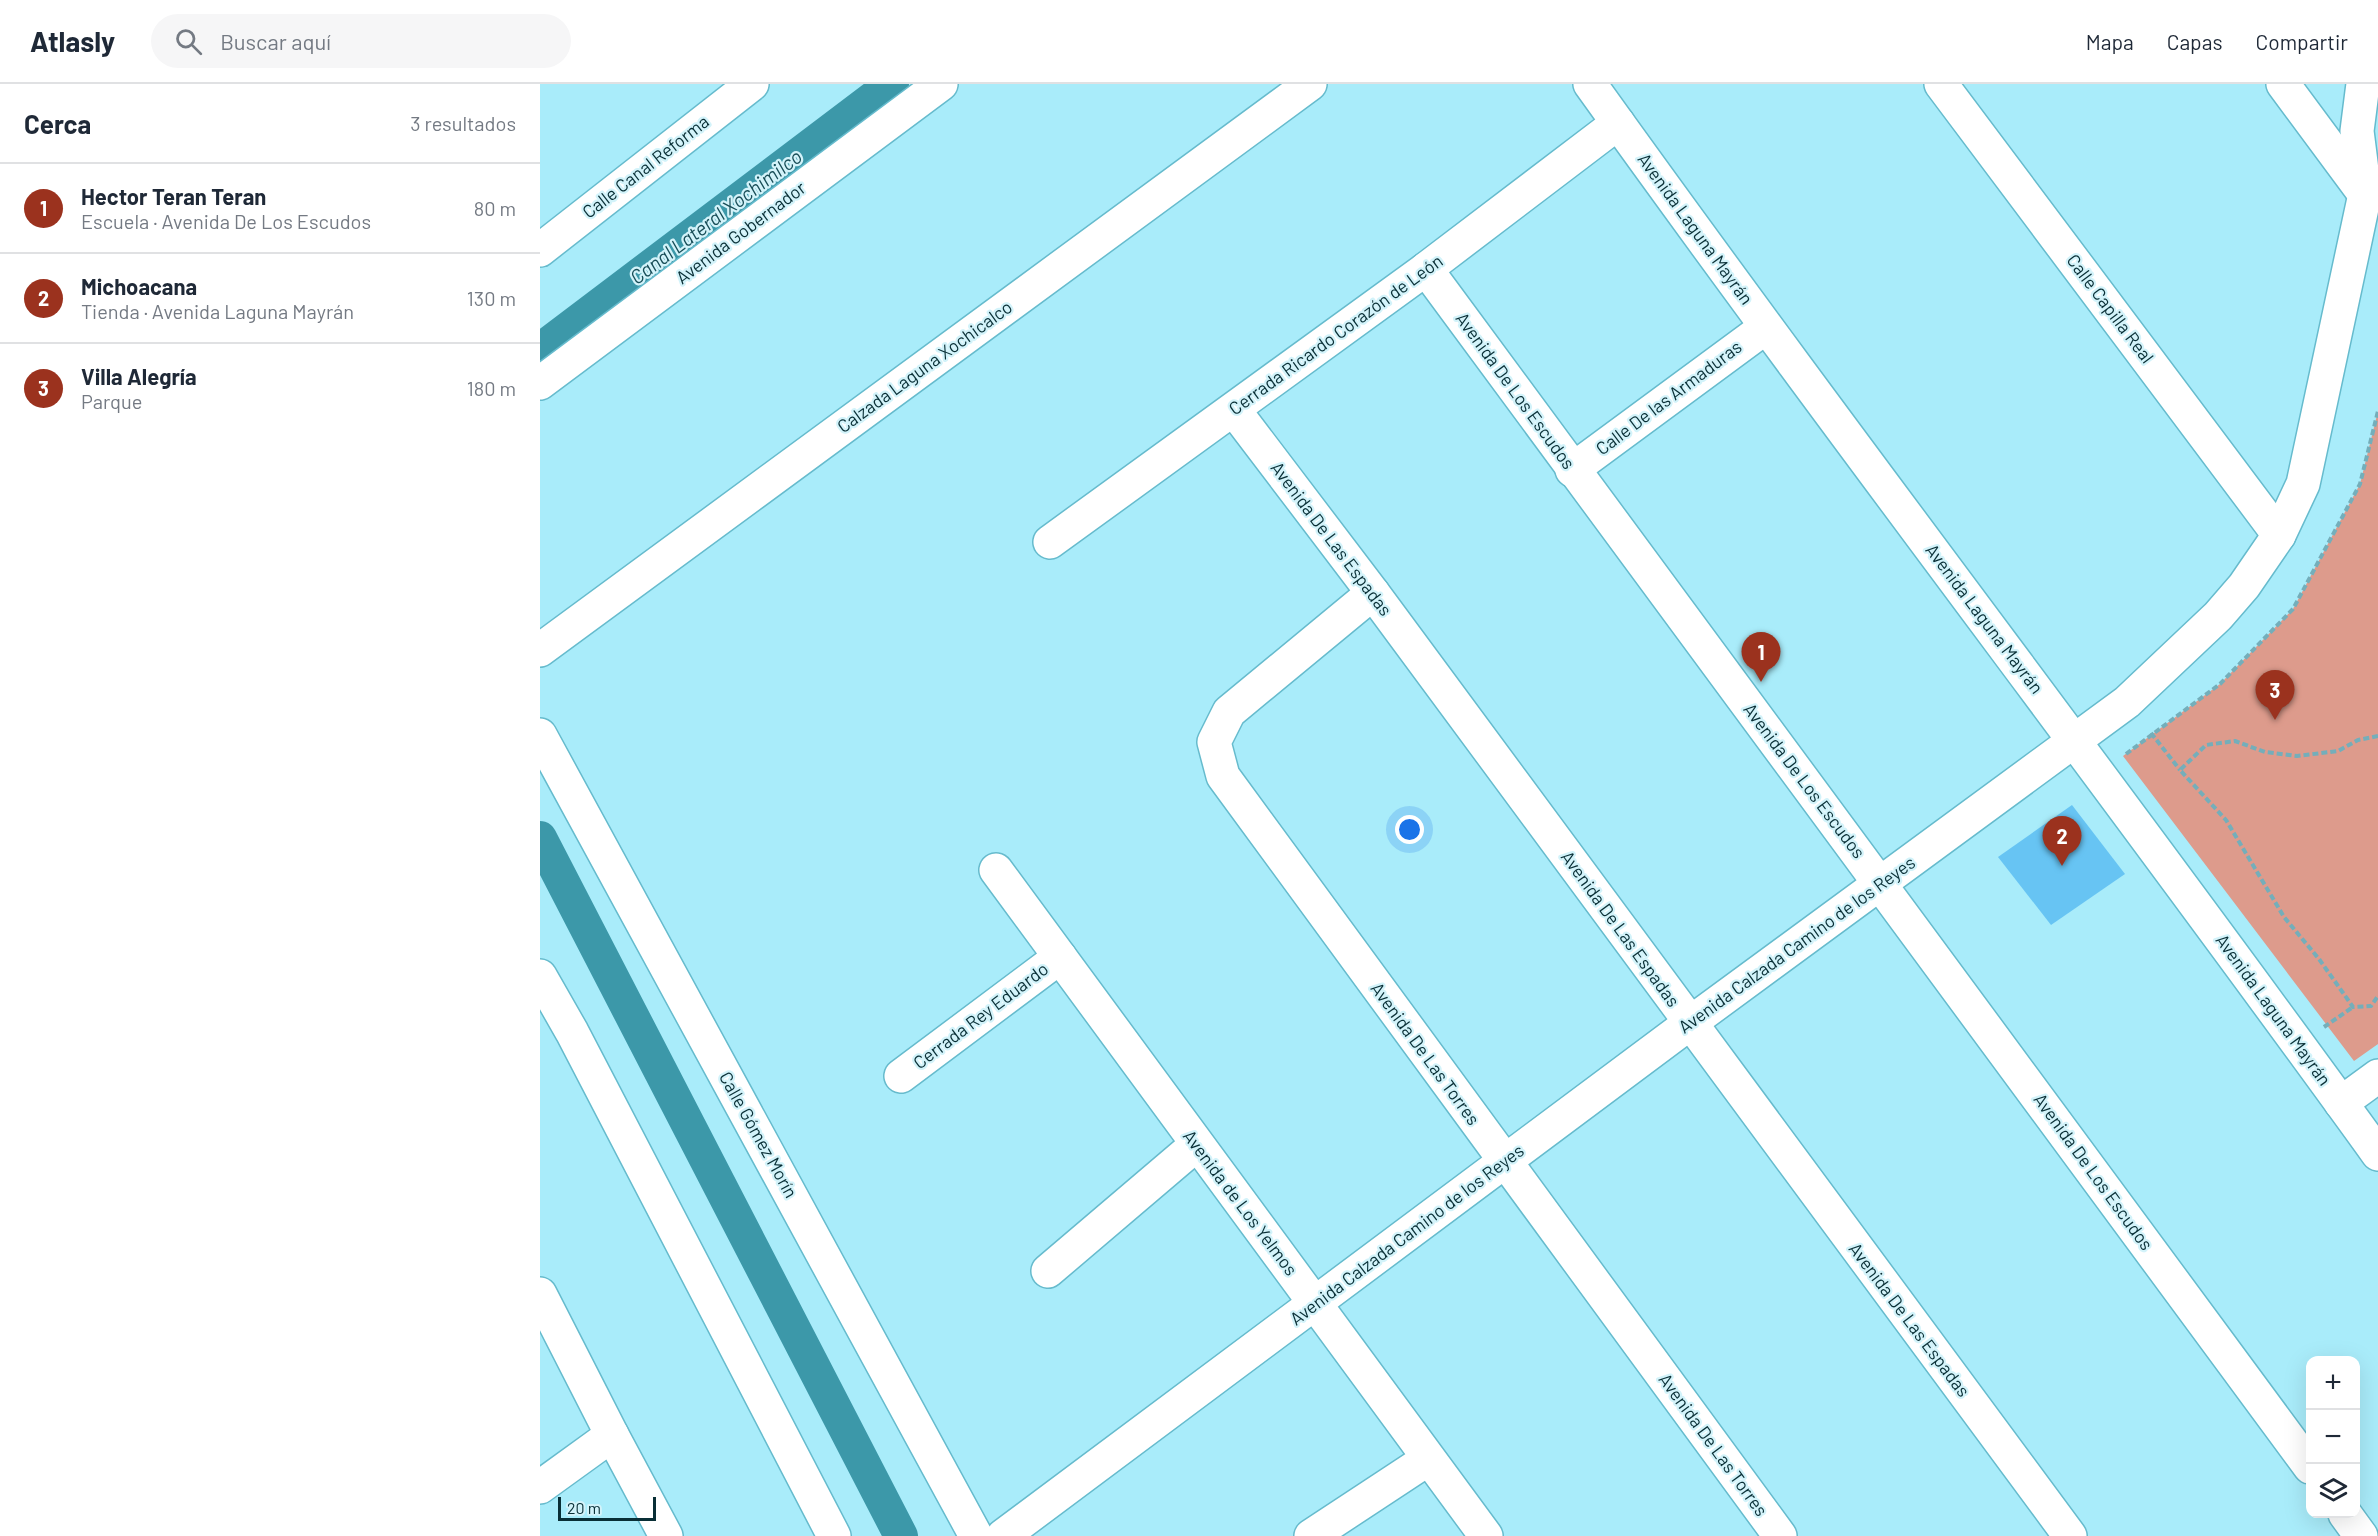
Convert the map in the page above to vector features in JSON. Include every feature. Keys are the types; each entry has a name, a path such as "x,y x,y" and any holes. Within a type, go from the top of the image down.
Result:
{"street":[{"name":"Calle Canal Reforma","path":"540,250 752,84"},
{"name":"Avenida Gobernador","path":"540,383 941,84"},
{"name":"Calzada Laguna Xochicalco","path":"540,650 1310,84"},
{"name":"Avenida Laguna Mayrán","path":"1590,84 1766,327 2075,741 2378,1154"},
{"name":"Calle Capilla Real","path":"1941,84 2279,535"},
{"path":"2283,84 2374,194"},
{"name":"Avenida Calzada Camino de los Reyes","path":"1003,1536 1690,1023 2127,702 2218,616 2244,586 2279,535 2303,484 2374,194 2357,131 2363,84"},
{"name":"Cerrada Ricardo Corazón de León","path":"1050,542 1426,270 1618,123"},
{"name":"Avenida De Los Escudos","path":"1426,270 2308,1464"},
{"name":"Calle De las Armaduras","path":"1572,470 1766,327"},
{"name":"Avenida De Las Espadas","path":"1234,410 1373,593 2070,1536"},
{"name":"Avenida De Las Torres","path":"1373,593 1229,711 1214,742 1223,776 1780,1536"},
{"name":"Calle Gómez Morín","path":"540,735 976,1536"},
{"name":"Avenida de Los Yelmos","path":"996,870 1196,1145 1315,1302 1486,1536"},
{"name":"Cerrada Rey Eduardo","path":"901,1076 1060,957"},
{"path":"540,976 572,1032 834,1536"},
{"path":"2341,1103 2378,1076"},
{"path":"1048,1271 1196,1145"},
{"path":"540,1294 666,1536"},
{"path":"540,1487 612,1435"},
{"path":"1311,1536 1428,1459"},
{"path":"2347,1518 2361,1536"}],"path":[{"path":"2127,702 2180,770 2226,820 2284,916 2319,959 2353,1007 2371,1006 2378,996"},
{"path":"2180,770 2206,745 2235,741 2265,752 2297,756 2338,751 2358,740 2378,736"}],"shaded area":[{"path":"2378,411 2378,1044 2354,1061 2123,756 2220,684 2293,609 2360,484"}],"building":[{"path":"2072,805 2125,874 2051,925 1998,857"}],"waterway":[{"name":"Canal Lateral Xochimilco","path":"540,350 892,84"},
{"path":"540,838 901,1536"}],"place":[{"name":"Hector Teran Teran","path":"1761,682"},
{"name":"Villa Alegría","path":"2275,720"},
{"name":"Michoacana","path":"2062,866"}]}
